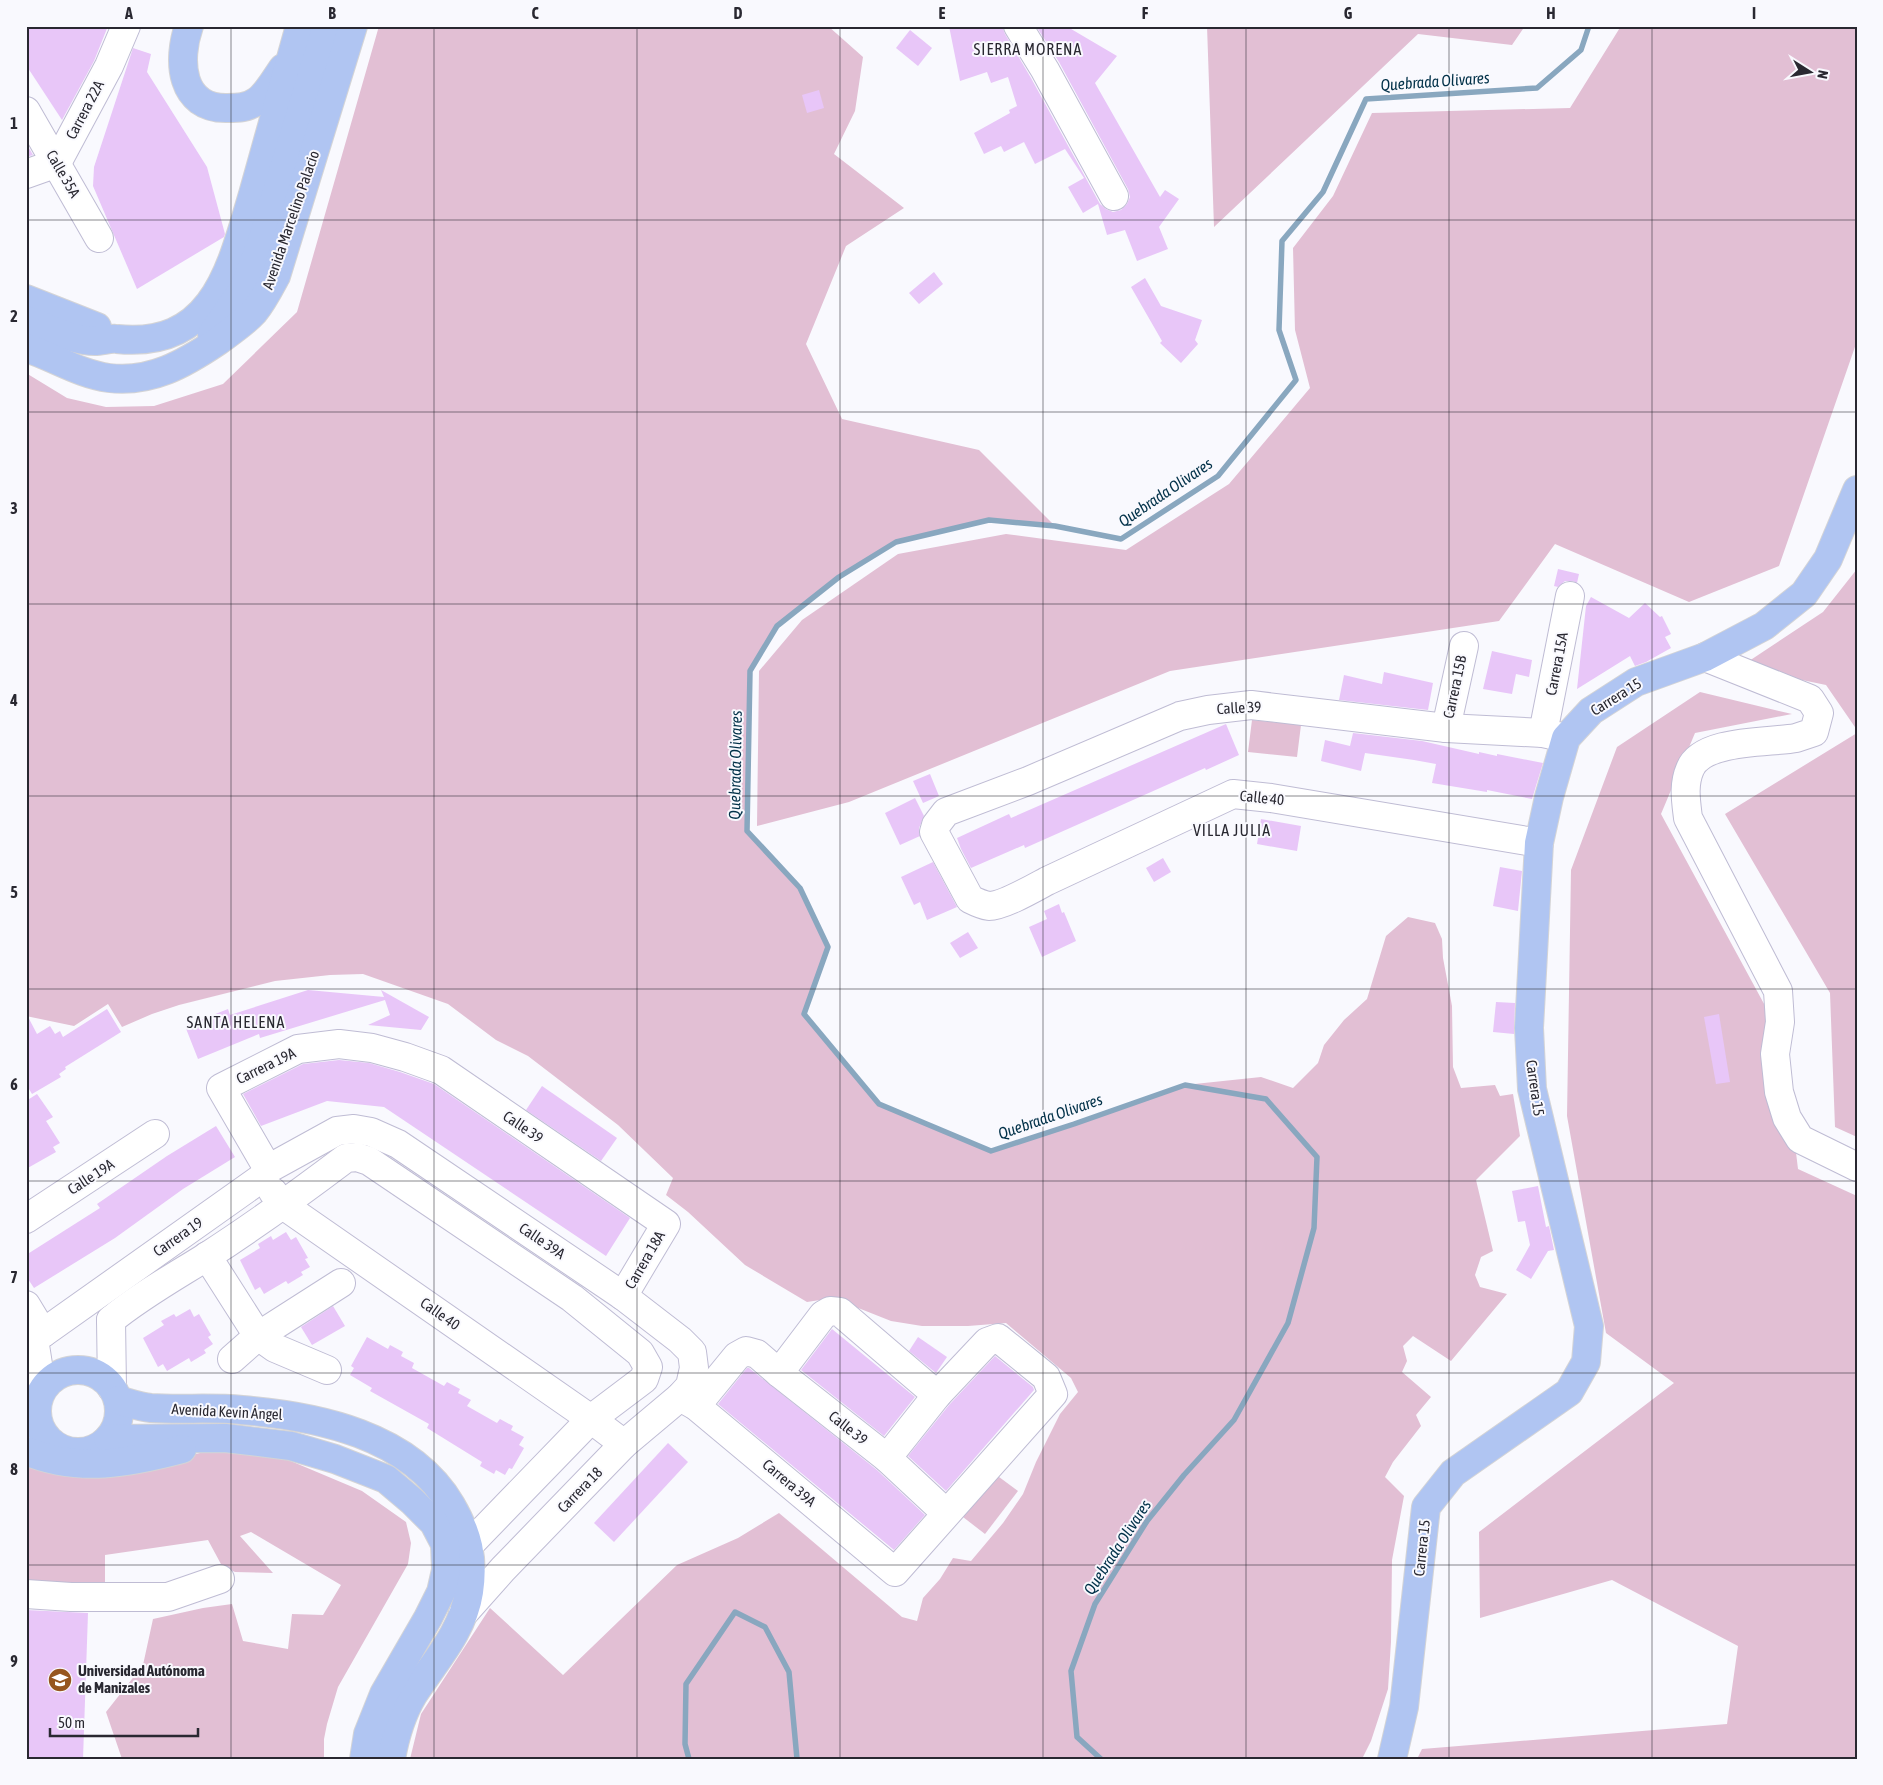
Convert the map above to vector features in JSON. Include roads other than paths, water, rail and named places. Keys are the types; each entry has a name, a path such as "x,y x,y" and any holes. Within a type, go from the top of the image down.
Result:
{"main road":[{"path":"189,26 182,52 183,74 196,97 206,104 220,108 246,107 257,101 268,90 292,54"},
{"path":"26,320 76,338 94,341 115,338 146,340 177,331 192,322 213,299 231,266 300,26"},
{"path":"190,360 210,337 244,288 262,241 328,26"},
{"name":"Avenida Marcelino Palacio","path":"26,348 89,374 109,378 132,379 157,374 190,360 235,329 253,313 266,295 276,276 353,26"},
{"path":"26,299 95,326 115,338"},
{"name":"Carrera 15","path":"1392,1759 1404,1707 1426,1507 1453,1473 1569,1392 1586,1362 1588,1326 1532,1089 1529,1028 1539,843 1548,797 1555,735 1636,682 1705,657 1764,626 1804,594 1828,559 1857,490"},
{"path":"26,1438 70,1451 84,1452 97,1447 108,1439 115,1428 119,1414 115,1394 104,1378 92,1372 66,1371 54,1377 34,1393 40,1426 47,1438 57,1446"},
{"name":"Avenida Kevin Ángel","path":"115,1394 149,1408 241,1410 300,1416 371,1438 402,1454 427,1474 446,1496 459,1518 469,1545 469,1593 455,1632 412,1696 396,1731 391,1759"},
{"path":"26,1451 40,1457 83,1465 105,1464 127,1462 225,1438"},
{"name":"Avenida Kevin Ángel","path":"108,1439 225,1438 291,1446 335,1459 386,1479 434,1522 445,1544 446,1570 441,1592 384,1694 368,1734 364,1759"}],"street":[{"name":"Carrera 22A","path":"57,163 108,66 126,26"},
{"path":"1018,26 1045,70 1114,196"},
{"name":"Calle 35A","path":"26,112 99,238"},
{"path":"26,174 57,163"},
{"name":"Carrera 15A","path":"1555,735 1570,596"},
{"name":"Carrera 15B","path":"1446,728 1464,646"},
{"path":"1705,657 1810,699 1819,714 1814,732 1796,738 1727,746 1704,754 1690,767 1685,788 1688,818 1778,991 1780,1022 1775,1054 1779,1092 1787,1118 1800,1140 1857,1167"},
{"name":"Calle 39","path":"936,825 946,812 1028,781 1180,716 1208,710 1251,705 1446,728 1555,735"},
{"name":"Calle 40","path":"936,825 934,832 970,899 989,906 996,905 1023,893 1046,880 1233,794 1271,798 1539,843"},
{"name":"Carrera 19A","path":"221,1088 298,1049 339,1044 372,1048"},
{"name":"Calle 39","path":"372,1048 441,1070 666,1224"},
{"name":"Calle 40","path":"221,1088 283,1205 591,1419 624,1444"},
{"name":"Carrera 19","path":"34,1338 265,1173 337,1131 354,1129 371,1132"},
{"name":"Calle 39A","path":"371,1132 398,1144 623,1296 680,1340 692,1352 694,1368"},
{"name":"Calle 19A","path":"27,1216 155,1134"},
{"name":"Carrera 19","path":"111,1320 126,1307 283,1205 346,1158 357,1157 369,1161"},
{"name":"Calle 39A","path":"369,1161 572,1298 640,1353 648,1367 644,1379 591,1419"},
{"name":"Carrera 18A","path":"623,1296 666,1224"},
{"path":"207,1256 258,1336 275,1348 327,1370"},
{"path":"232,1358 258,1336 341,1283"},
{"path":"90,1299 111,1320 115,1394"},
{"path":"26,1305 34,1338 34,1393"},
{"path":"779,1373 822,1316 830,1311 840,1312 938,1395"},
{"path":"887,1458 938,1395 988,1342 998,1338 1046,1377 1052,1394 946,1513"},
{"name":"Calle 39","path":"688,1401 737,1356 746,1351 757,1354 887,1458 946,1513"},
{"name":"Carrera 18","path":"463,1614 624,1444 688,1401 694,1368"},
{"name":"Carrera 39A","path":"688,1401 895,1572 946,1513"},
{"path":"469,1545 591,1419"},
{"path":"26,1594 72,1597 168,1597 220,1579"}],"waterway":[{"name":"Quebrada Olivares","path":"1101,1759 1077,1737 1071,1671 1095,1604 1147,1521 1184,1475 1234,1420 1288,1323 1314,1228 1317,1157 1266,1099 1185,1085 991,1151 879,1104 804,1014 828,947 800,888 747,831 750,671 777,626 839,577 896,542 989,520 1055,526 1121,539 1218,476 1296,380 1279,330 1282,241 1323,192 1366,99 1537,88 1581,50 1589,26"},
{"name":"Quebrada Olivares","path":"689,1759 685,1744 686,1684 735,1612 765,1627 789,1672 797,1759"}],"place":[{"name":"Universidad Autónoma de Manizales","path":"60,1680"}],"district":[{"name":"SIERRA MORENA","path":"1028,49"},
{"name":"VILLA JULIA","path":"1232,830"},
{"name":"SANTA HELENA","path":"236,1022"}]}
